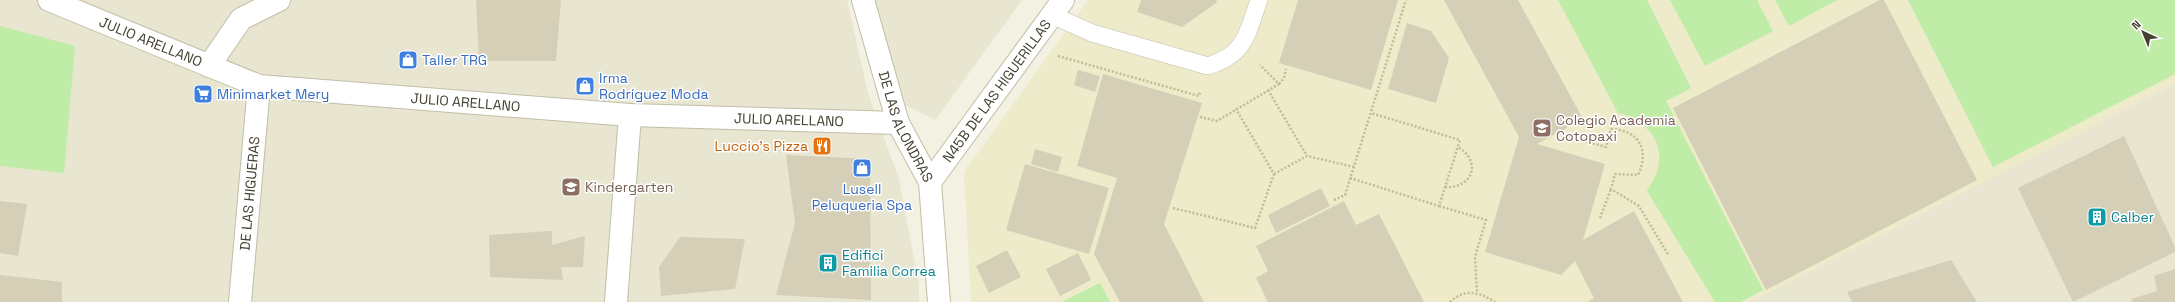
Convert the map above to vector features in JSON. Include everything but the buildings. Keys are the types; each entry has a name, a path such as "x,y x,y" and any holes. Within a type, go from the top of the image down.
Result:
{"street":[{"name":"JULIO ARELLANO","path":"49,0 259,86 630,115 898,124"},
{"path":"209,66 241,19 279,0"},
{"name":"DE LAS ALONDRAS","path":"863,0 898,124 930,182 939,302"},
{"name":"N45B DE LAS HIGUERILLAS","path":"930,182 1057,8"},
{"name":"DE LAS HIGUERAS","path":"240,302 259,86"},
{"path":"616,302 630,115"}],"lane":[{"path":"1057,8 1092,33 1208,66 1223,61 1242,46 1259,0"}],"path":[{"path":"1334,200 1345,195 1406,0"},
{"path":"1279,84 1284,78 1286,69"},
{"path":"1268,90 1307,156"},
{"path":"1236,109 1274,174"},
{"path":"1371,113 1460,140 1439,206"},
{"path":"1562,135 1606,147 1610,129 1622,130 1632,135 1639,143 1643,153 1643,164 1638,175 1615,174 1600,218"},
{"path":"1445,187 1455,188 1464,184 1470,177 1472,168 1471,160 1466,152 1458,147"},
{"path":"1173,208 1255,228 1274,174 1307,156 1354,167"},
{"path":"1350,178 1486,220 1475,257 1477,292"},
{"path":"1611,189 1639,206 1669,256"},
{"path":"1450,302 1457,295 1477,292 1495,302"}],"shaded area":[{"path":"0,0 847,0 868,93 899,179 919,285 919,302 0,302"},
{"path":"872,0 1022,0 935,120 905,105"},
{"name":"Colegio Academia Cotopaxi","path":"1088,0 2175,0 2175,84 1749,302 971,302 964,172"},
{"path":"2175,84 2175,302 1749,302"}],"green space":[{"path":"1558,0 1647,0 1691,88 1666,101 1763,290 1741,302 1715,302 1647,191 1658,168 1658,148 1655,140 1650,132 1636,120 1618,113"},
{"path":"1670,0 1757,0 1773,31 1705,66"},
{"path":"1775,0 1837,0 1789,26"},
{"path":"1908,0 2175,0 2175,74 1993,167"},
{"path":"0,26 75,46 64,173 0,166"},
{"path":"1100,283 1110,302 1062,302"}],"place":[{"name":"Taller TRG","path":"408,60"},
{"name":"Irma Rodríguez Moda","path":"585,86"},
{"name":"Minimarket Mery","path":"203,94"},
{"name":"Colegio Academia Cotopaxi","path":"1542,128"},
{"name":"Luccio's Pizza","path":"822,146"},
{"name":"Lusell Peluqueria Spa","path":"862,168"},
{"name":"Kindergarten","path":"571,187"},
{"name":"Calber","path":"2097,217"},
{"name":"Edifici Familia Correa","path":"828,263"}]}
